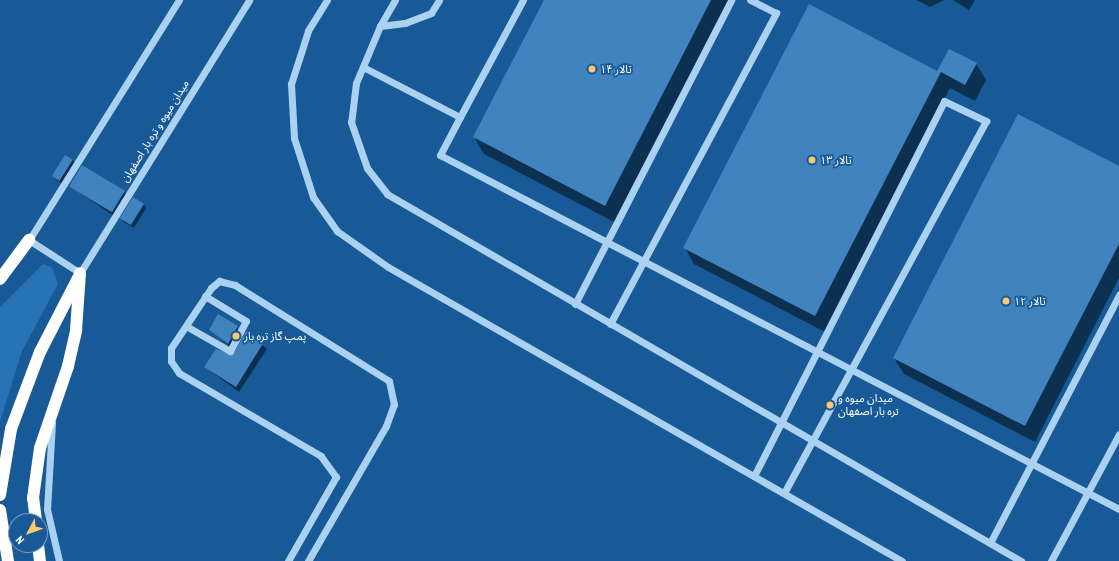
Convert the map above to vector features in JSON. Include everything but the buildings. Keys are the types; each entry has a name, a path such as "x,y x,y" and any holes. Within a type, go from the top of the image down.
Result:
{"highway":[{"path":"0,279 29,240"},
{"path":"35,513 33,498 40,448 54,408 76,330 80,273"},
{"path":"0,495 11,429 40,352 80,273"},
{"path":"0,510 8,561"}],"lane":[{"path":"80,273 29,240 179,0"},
{"name":"میدان میوه و تره بار اصفهان","path":"80,273 249,0"},
{"path":"327,0 308,31 291,84 294,138 313,198 337,231 388,267 902,561"},
{"path":"395,0 380,26 356,83 351,122 367,168 387,194 1021,561"},
{"path":"380,26 405,23 432,13 439,0"},
{"path":"523,0 440,155 1119,509"},
{"path":"575,304 731,0"},
{"path":"610,324 776,13 750,0"},
{"path":"363,67 460,116"},
{"path":"754,476 783,422 944,101 986,121 784,493"},
{"path":"288,561 336,477 321,456 179,373 171,361 171,348 205,296 219,281 235,285 389,381 394,404 386,426 308,561"},
{"path":"990,543 1119,294"},
{"path":"186,326 230,351 246,321 205,296"},
{"path":"54,408 47,509 59,561"},
{"path":"1051,561 1119,434"}],"shaded area":[{"path":"43,264 52,268 58,284 22,351 0,422 0,307"}],"place":[{"name":"تالار ۱۴","path":"592,69"},
{"name":"تالار ۱۳","path":"812,160"},
{"name":"تالار ۱۲","path":"1006,301"},
{"name":"پمپ گاز تره بار","path":"236,336"},
{"name":"میدان میوه و تره بار اصفهان","path":"830,405"}]}
